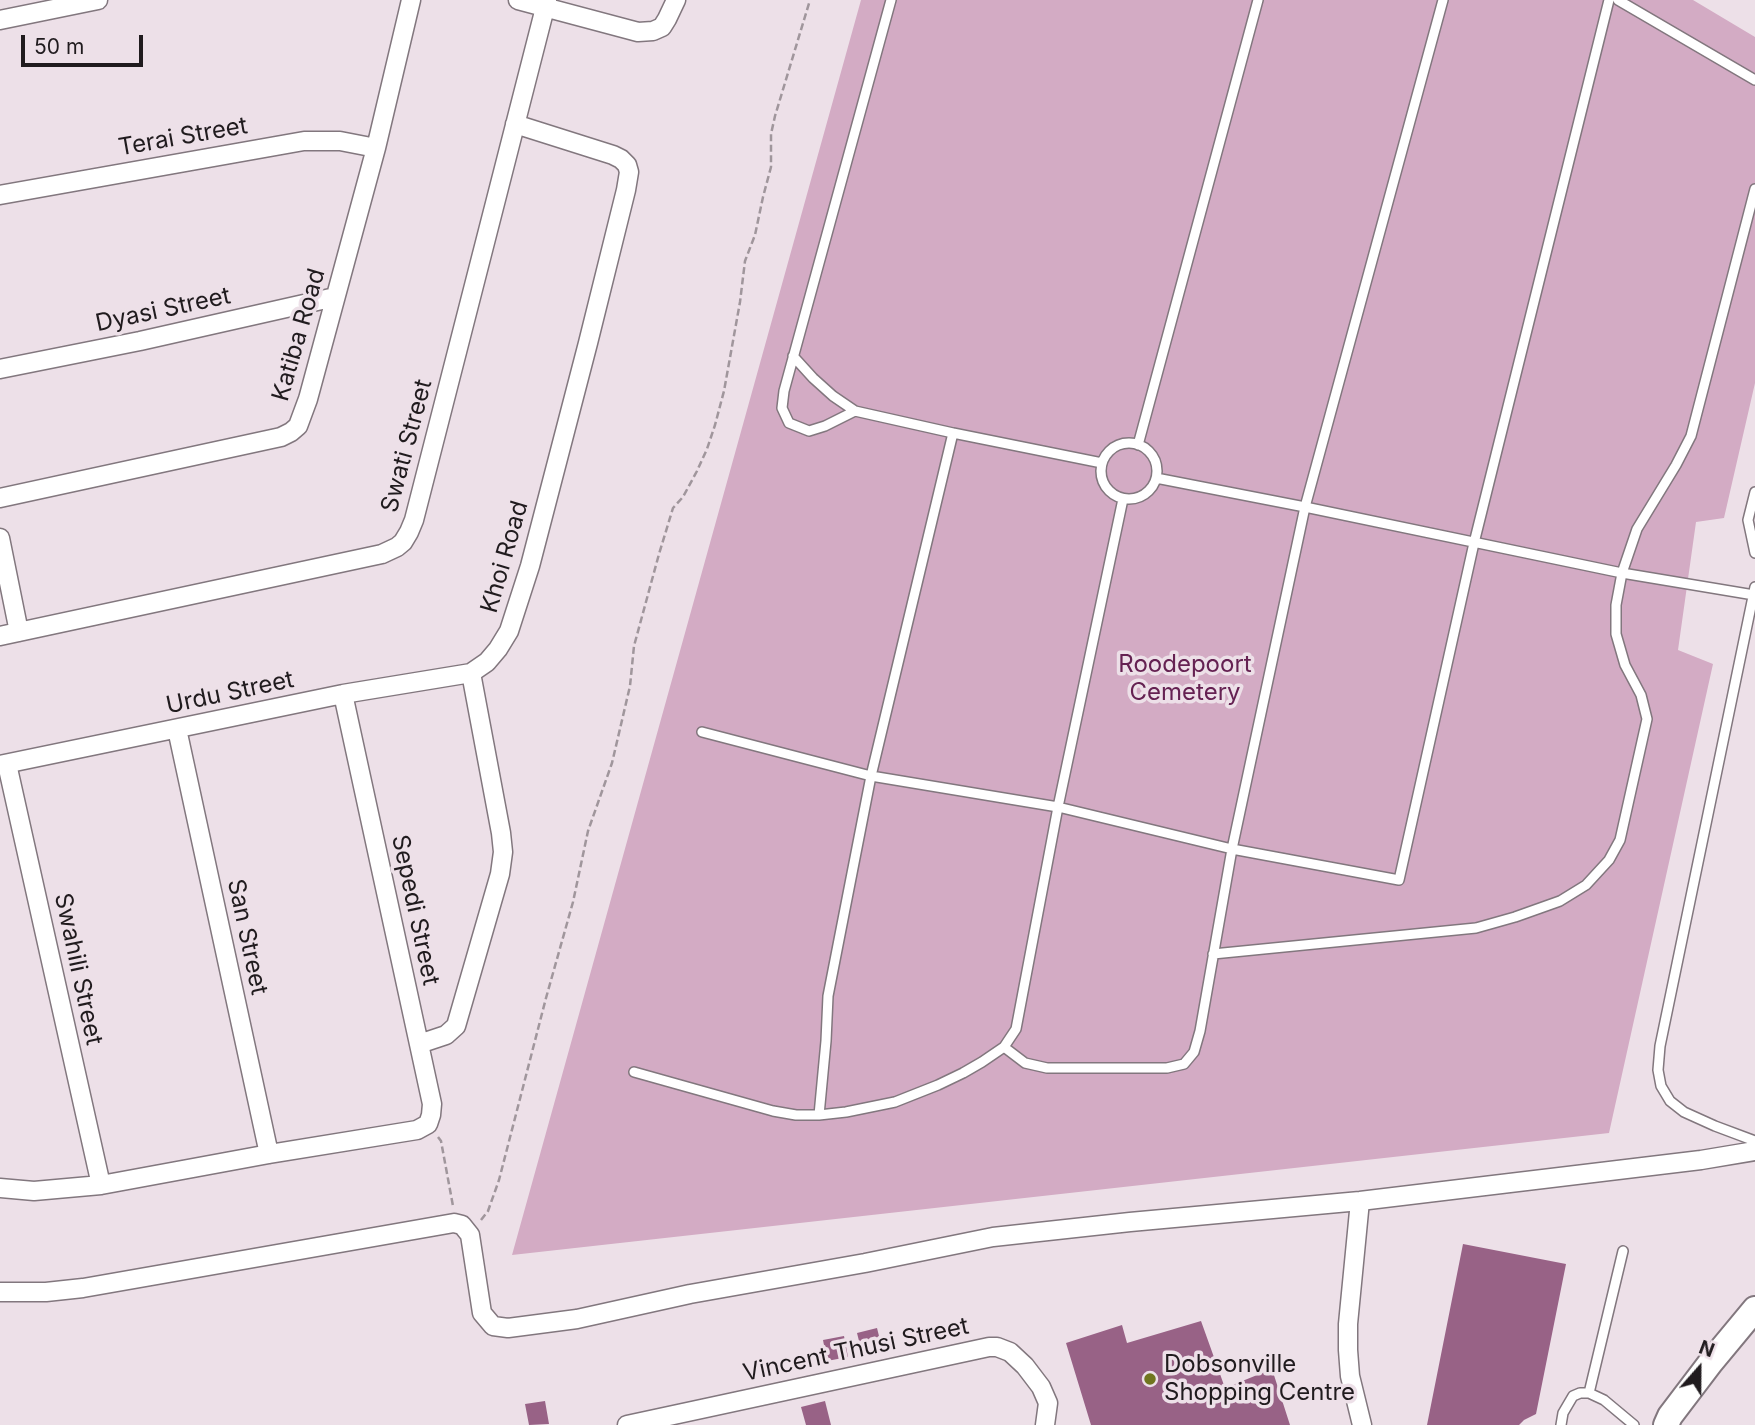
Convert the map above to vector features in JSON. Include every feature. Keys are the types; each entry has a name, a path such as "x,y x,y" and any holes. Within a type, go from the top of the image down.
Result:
{"main road":[{"path":"1666,1425 1711,1362 1755,1309"}],"street":[{"path":"0,20 99,0"},
{"name":"Katiba Road","path":"0,498 281,438 298,426 303,416 376,148 411,0"},
{"path":"518,0 546,4 638,32 653,31 662,26 676,0"},
{"name":"Swati Street","path":"0,636 382,554 403,542 414,520 546,4"},
{"name":"Khoi Road","path":"471,673 487,662 498,649 509,631 519,604 589,343 629,172 627,165 613,155 515,124"},
{"name":"Terai Street","path":"0,195 304,141 340,141 376,148"},
{"name":"Dyasi Street","path":"0,369 335,297"},
{"path":"0,538 19,632"},
{"path":"419,1044 446,1035 456,1026 500,874 503,852 501,833 471,673"},
{"name":"Urdu Street","path":"4,764 343,694 471,673"},
{"name":"Sepedi Street","path":"343,694 432,1104 431,1115 422,1127"},
{"name":"San Street","path":"177,729 269,1154"},
{"name":"Swahili Street","path":"4,764 100,1185"},
{"path":"0,1188 34,1191 100,1185 422,1127"},
{"path":"0,1292 47,1292 83,1288 454,1223 462,1225 470,1235 482,1313 493,1326 508,1328 577,1319 690,1294 993,1237 1360,1201 1755,1151"},
{"path":"1360,1201 1348,1337 1350,1376 1362,1425"},
{"name":"Vincent Thusi Street","path":"627,1425 989,1347 1010,1352 1041,1387 1048,1404 1045,1425"}],"lane":[{"path":"855,411 809,431 789,423 782,408 793,356 891,0"},
{"path":"1138,445 1258,0"},
{"path":"1004,1046 1026,1063 1047,1068 1167,1068 1184,1064 1194,1052 1233,849 1305,507 1443,0"},
{"path":"702,732 871,776 1058,807 1233,849 1399,880 1474,543 1609,0"},
{"path":"1618,0 1755,80"},
{"path":"1213,954 1476,928 1560,901 1586,885 1609,860 1619,839 1647,719 1641,695 1625,665 1616,634 1616,605 1622,573 1637,529 1691,436 1755,189"},
{"path":"793,356 833,396 855,411 1102,463"},
{"path":"819,1115 827,1041 828,996 871,776 953,433"},
{"path":"1121,444 1138,445 1152,454 1156,462 1156,478 1147,493 1140,497 1123,499 1114,495 1102,481 1102,463 1112,448 1121,444"},
{"path":"1156,478 1622,573 1754,591 1660,1046 1658,1070 1661,1086 1670,1101 1684,1112 1755,1141"},
{"path":"1755,492 1748,520 1755,553"},
{"path":"634,1072 773,1111 819,1115 906,1098 963,1073 1004,1046 1016,1029 1058,807 1123,499"},
{"path":"1589,1393 1623,1251"},
{"path":"1561,1425 1563,1413 1573,1396 1580,1393 1589,1393 1604,1400 1634,1425"}],"path":[{"path":"470,1235 488,1210 499,1180 573,902 588,831 611,763 630,686 634,646 659,554 673,508 697,471 715,425 737,321 745,261 755,234 771,167 771,134 775,116 810,0"},
{"path":"422,1127 441,1141 454,1223"}],"green space":[{"name":"Roodepoort Cemetery","path":"861,0 1693,0 1755,37 1755,383 1724,518 1696,522 1678,650 1713,664 1609,1133 512,1255"}],"building":[{"path":"1463,1244 1566,1264 1536,1414 1519,1425 1427,1425"},
{"name":"Dobsonville Shopping Centre","path":"1201,1321 1225,1388 1272,1369 1290,1425 1091,1425 1066,1343 1122,1325 1127,1343"},
{"path":"877,1328 883,1352 863,1357 857,1333"},
{"path":"844,1336 848,1357 827,1361 823,1340"},
{"path":"545,1401 549,1424 529,1425 525,1404"},
{"path":"825,1401 831,1425 806,1425 801,1407"}],"place":[{"name":"Dobsonville Shopping Centre","path":"1150,1379"}]}
